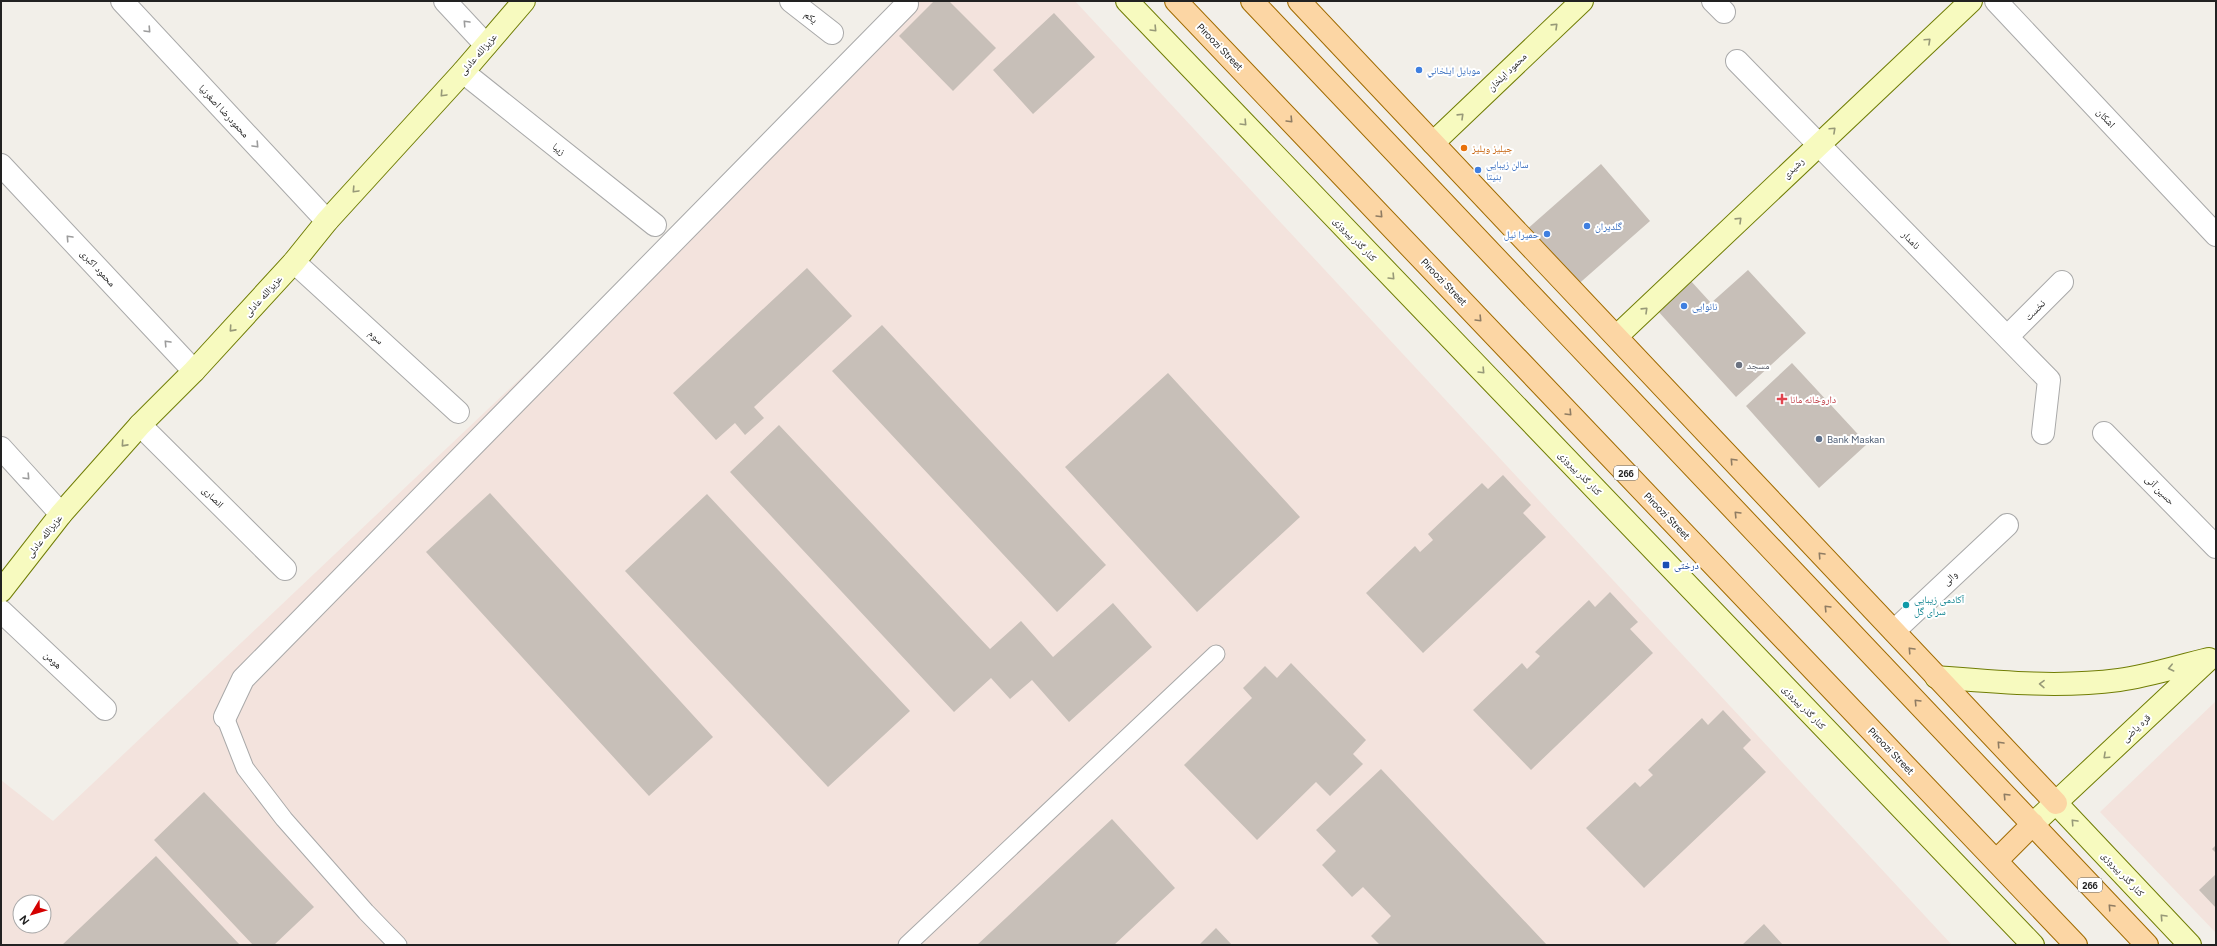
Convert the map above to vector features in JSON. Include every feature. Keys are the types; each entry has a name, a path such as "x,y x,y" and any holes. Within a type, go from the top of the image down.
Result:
{"main road":[{"name":"عزیزالله عادلی","path":"1,591 61,514 140,425 194,371 294,262 327,221 463,72 524,1"},
{"name":"کنار گذر پیروزی","path":"1127,1 2032,945"},
{"name":"Piroozi Street","path":"1176,1 2076,945"},
{"name":"266","path":"1252,1 2147,945"},
{"path":"1299,1 1617,336 2056,803"},
{"name":"محمود ایلخان","path":"1433,143 1582,1"},
{"name":"رشیدی","path":"1617,336 1971,1"},
{"path":"1936,676 2011,683 2058,684 2120,680 2212,655"},
{"name":"قره یاضی","path":"2033,824 2212,655"},
{"name":"کنار گذر پیروزی","path":"2056,803 2190,945"},
{"path":"1996,861 2033,824"}],"street":[{"name":"محمودرضا اصغرنیا","path":"122,1 327,221"},
{"path":"445,1 486,45"},
{"name":"یکم","path":"791,1 832,33"},
{"name":"اشکان","path":"1996,1 2216,235"},
{"path":"226,717 243,678 908,4"},
{"name":"نامدار","path":"1737,61 2049,380 2043,433"},
{"name":"زیبا","path":"463,72 655,225"},
{"name":"محمود اکبری","path":"1,165 194,371"},
{"name":"سوم","path":"294,262 458,412"},
{"name":"نخست","path":"2007,338 2062,282"},
{"name":"انصاری","path":"140,425 285,569"},
{"name":"حسین آنی","path":"2104,433 2216,547"},
{"path":"1,448 61,514"},
{"name":"والی","path":"1894,632 2007,525"},
{"name":"هومن","path":"1,611 105,709"}],"lane":[{"path":"908,945 1216,654"},
{"path":"226,717 245,768 249,774 284,819 366,912 398,945"}],"shaded area":[{"path":"919,1 1075,1 1952,945 1,945 1,780 53,821"},
{"path":"2216,701 2216,933 2100,812"}],"building":[{"path":"934,1 949,1 996,48 953,91 899,36"},
{"path":"1054,13 1095,57 1033,114 993,70"},
{"name":"گلدیران","path":"1601,164 1650,221 1574,288 1525,231"},
{"path":"807,268 852,316 754,407 764,418 745,435 735,423 716,440 673,393"},
{"name":"مسجد","path":"1748,270 1806,333 1736,397 1657,310 1690,280 1711,303"},
{"path":"882,325 1106,565 1057,612 832,371"},
{"name":"Bank Maskan","path":"1792,363 1867,444 1819,488 1746,406"},
{"path":"1168,373 1300,517 1197,612 1065,467"},
{"path":"779,425 990,649 1021,621 1053,657 1113,603 1152,647 1069,722 1032,680 1010,699 991,678 954,712 730,472"},
{"path":"1503,475 1531,505 1523,513 1546,537 1423,653 1366,593 1415,546 1420,552 1433,540 1428,534 1482,483 1488,489"},
{"path":"490,493 713,737 649,796 426,552"},
{"path":"707,494 910,711 828,787 625,571"},
{"path":"1610,592 1638,622 1630,629 1653,653 1531,770 1473,710 1522,663 1527,669 1540,656 1535,652 1589,600 1595,607"},
{"path":"1291,663 1366,740 1353,754 1363,764 1330,796 1316,782 1257,840 1184,765 1252,698 1243,688 1265,666 1277,678"},
{"path":"1723,710 1751,740 1743,748 1766,772 1644,888 1586,828 1635,782 1640,787 1653,775 1648,770 1702,718 1708,725"},
{"path":"1381,769 1547,945 1380,945 1371,936 1391,916 1363,887 1352,897 1322,865 1336,851 1316,830"},
{"path":"204,792 314,907 274,945 253,945 154,840"},
{"path":"1112,819 1175,888 1114,945 977,945"},
{"path":"2216,845 2216,853 2212,849"},
{"path":"156,856 240,945 62,945"},
{"path":"2216,874 2216,908 2199,890"},
{"path":"1764,924 1783,945 1742,945"},
{"path":"1216,928 1232,945 1199,945"}],"place":[{"name":"موبايل ايلخاني","path":"1419,70"},
{"name":"جیلیز ویلیز","path":"1464,148"},
{"name":"سالن زیبایی بنیتا","path":"1478,170"},
{"name":"گلدیران","path":"1587,226"},
{"name":"حمیرا نیل","path":"1547,234"},
{"name":"نانوایی","path":"1684,306"},
{"name":"مسجد","path":"1739,365"},
{"name":"داروخانه مانا","path":"1782,399"},
{"name":"Bank Maskan","path":"1819,439"},
{"name":"درختی","path":"1666,565"},
{"name":"آکادمی زیبایی سرای گل","path":"1906,605"}]}
